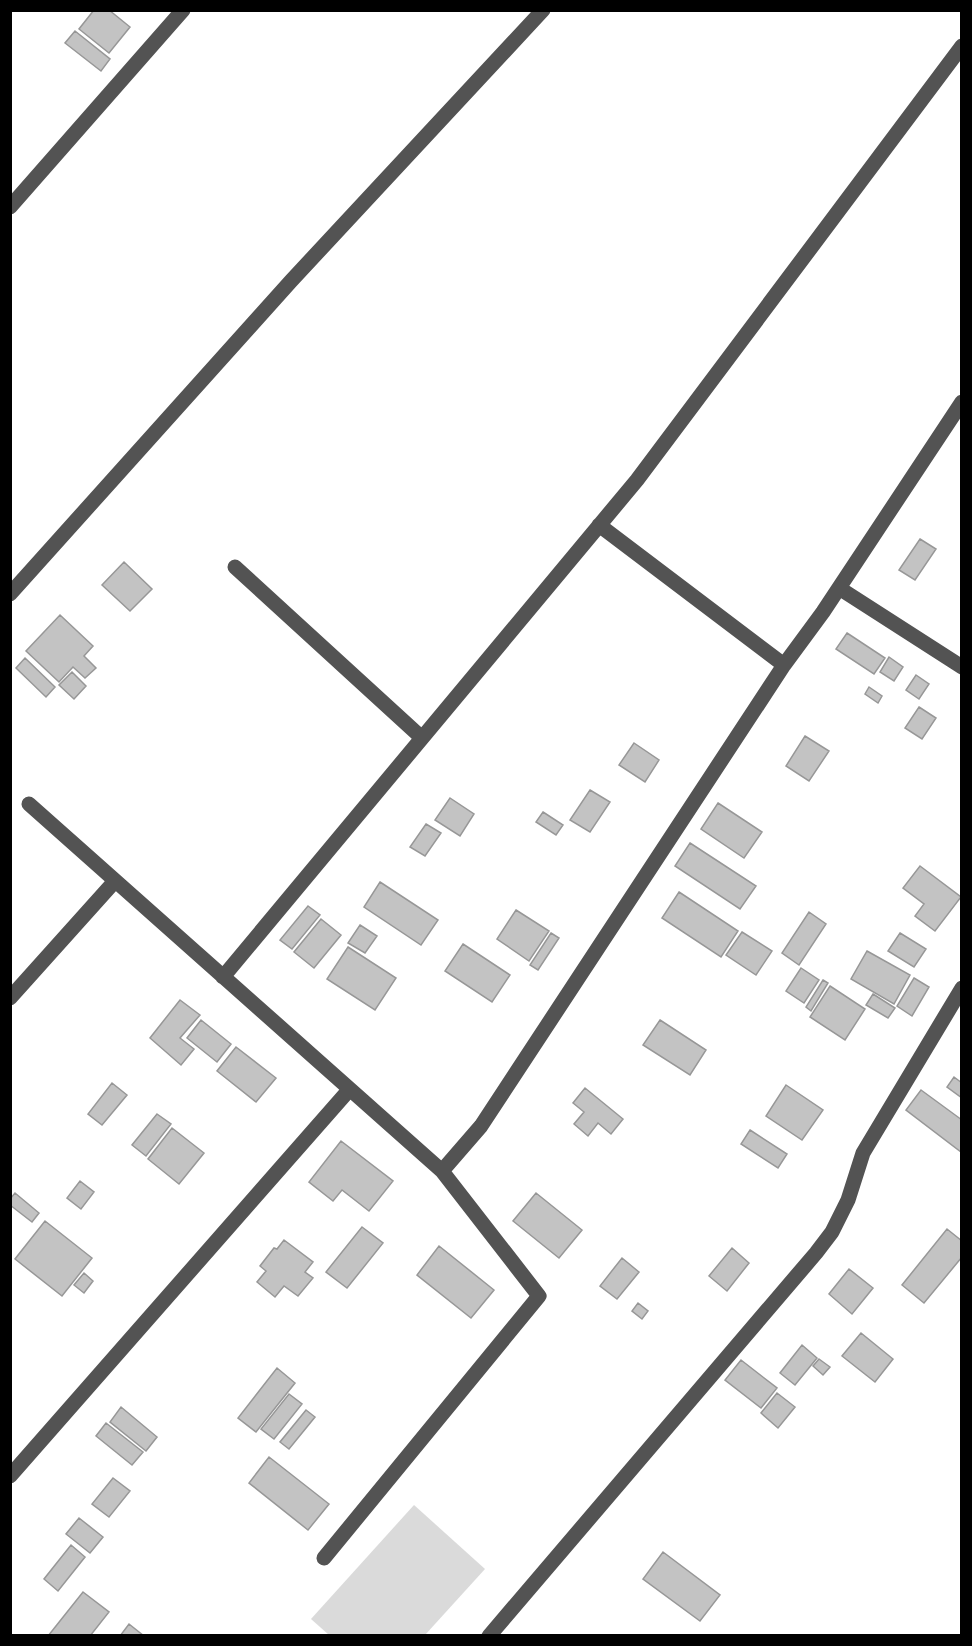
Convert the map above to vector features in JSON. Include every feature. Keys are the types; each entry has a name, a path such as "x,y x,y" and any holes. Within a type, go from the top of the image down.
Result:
{"street":[{"path":"10,207 183,10"},
{"path":"10,594 291,281 543,10"},
{"path":"223,977 637,480 962,46"},
{"path":"442,1171 481,1126 784,665 823,612 962,402"},
{"path":"599,525 784,665"},
{"path":"235,567 422,738"},
{"path":"839,588 962,667"},
{"path":"29,804 442,1171 539,1296 324,1558"},
{"path":"10,998 115,881"},
{"path":"489,1635 832,1232 848,1200 862,1153 962,988"},
{"path":"10,1476 349,1090"}],"shaded area":[{"path":"414,1505 485,1569 425,1635 329,1635 311,1619"}],"building":[{"path":"94,10 109,10 130,27 109,53 79,29"},
{"path":"75,31 110,59 101,71 65,43"},
{"path":"920,539 936,549 915,580 899,570"},
{"path":"124,562 152,589 130,611 102,585"},
{"path":"60,615 93,646 84,656 96,668 85,678 73,667 59,682 26,651"},
{"path":"847,633 885,658 874,674 836,649"},
{"path":"889,657 903,667 894,681 880,672"},
{"path":"25,658 55,687 46,697 16,668"},
{"path":"72,672 86,686 74,699 59,685"},
{"path":"916,675 929,684 919,699 906,690"},
{"path":"869,687 882,696 878,703 865,694"},
{"path":"919,707 936,718 922,739 905,728"},
{"path":"805,736 829,751 809,781 786,766"},
{"path":"634,743 659,760 645,782 619,765"},
{"path":"590,790 610,802 590,832 570,820"},
{"path":"450,798 474,814 460,836 435,820"},
{"path":"718,803 762,832 744,858 701,829"},
{"path":"543,812 563,825 556,835 536,822"},
{"path":"426,824 441,833 425,856 410,847"},
{"path":"690,843 756,886 740,909 675,866"},
{"path":"920,866 961,897 935,931 915,916 924,904 903,888"},
{"path":"380,882 438,920 421,945 364,907"},
{"path":"679,892 738,931 721,957 662,918"},
{"path":"308,906 320,915 292,949 280,940"},
{"path":"516,910 549,931 529,961 497,939"},
{"path":"809,912 826,924 799,965 782,953"},
{"path":"321,919 341,935 314,968 294,952"},
{"path":"360,925 377,936 365,953 348,943"},
{"path":"742,932 772,951 756,975 726,955"},
{"path":"551,933 559,938 538,970 530,965"},
{"path":"900,933 926,949 914,967 888,951"},
{"path":"463,944 510,975 492,1002 445,971"},
{"path":"348,947 396,978 375,1010 327,979"},
{"path":"867,951 910,975 894,1004 851,979"},
{"path":"801,968 819,980 804,1003 786,991"},
{"path":"914,978 929,987 912,1016 897,1006"},
{"path":"823,980 828,983 811,1011 806,1007"},
{"path":"830,986 865,1009 845,1040 810,1017"},
{"path":"873,994 895,1008 888,1018 866,1005"},
{"path":"180,1000 200,1015 180,1038 194,1049 181,1065 150,1038"},
{"path":"201,1020 231,1044 217,1062 187,1038"},
{"path":"660,1020 706,1050 690,1075 643,1045"},
{"path":"236,1047 276,1078 256,1102 217,1071"},
{"path":"954,1077 962,1083 962,1098 947,1087"},
{"path":"112,1083 127,1095 102,1125 88,1114"},
{"path":"786,1085 823,1110 802,1140 766,1116"},
{"path":"585,1088 623,1119 611,1134 598,1123 588,1136 574,1124 584,1112 573,1103"},
{"path":"921,1090 962,1120 961,1152 906,1110"},
{"path":"157,1114 171,1124 146,1156 132,1145"},
{"path":"172,1128 204,1153 179,1184 148,1159"},
{"path":"750,1130 787,1154 778,1168 741,1144"},
{"path":"341,1141 393,1181 369,1211 342,1190 333,1201 309,1182"},
{"path":"80,1181 94,1192 81,1209 67,1198"},
{"path":"15,1193 39,1213 32,1222 10,1205 10,1199"},
{"path":"536,1193 582,1230 559,1258 513,1221"},
{"path":"45,1221 92,1258 62,1296 15,1259"},
{"path":"362,1227 383,1243 347,1288 326,1272"},
{"path":"947,1229 962,1241 962,1257 924,1303 902,1285"},
{"path":"284,1240 313,1262 305,1272 313,1278 298,1296 284,1286 275,1297 257,1282 266,1271 260,1266 274,1248 277,1249"},
{"path":"439,1246 494,1290 471,1318 417,1275"},
{"path":"732,1248 749,1263 727,1291 709,1276"},
{"path":"622,1258 639,1272 617,1299 600,1286"},
{"path":"849,1269 873,1288 852,1314 829,1294"},
{"path":"84,1273 93,1281 84,1293 74,1285"},
{"path":"638,1303 648,1311 642,1319 632,1311"},
{"path":"861,1333 893,1359 875,1382 842,1356"},
{"path":"802,1345 817,1358 795,1385 780,1373"},
{"path":"819,1359 830,1367 823,1375 813,1366"},
{"path":"741,1360 777,1388 761,1408 725,1380"},
{"path":"277,1368 295,1383 256,1432 238,1418"},
{"path":"777,1393 795,1407 778,1428 761,1413"},
{"path":"289,1394 302,1404 274,1439 261,1429"},
{"path":"121,1407 157,1437 146,1451 110,1422"},
{"path":"306,1410 315,1417 289,1449 280,1442"},
{"path":"106,1423 143,1452 132,1465 96,1436"},
{"path":"269,1457 329,1504 308,1530 249,1483"},
{"path":"113,1478 130,1491 109,1517 92,1504"},
{"path":"79,1518 103,1537 90,1553 66,1534"},
{"path":"71,1545 85,1557 58,1591 44,1579"},
{"path":"663,1552 720,1595 700,1621 643,1579"},
{"path":"83,1592 109,1612 90,1636 48,1636"},
{"path":"129,1624 144,1636 120,1636"}]}
